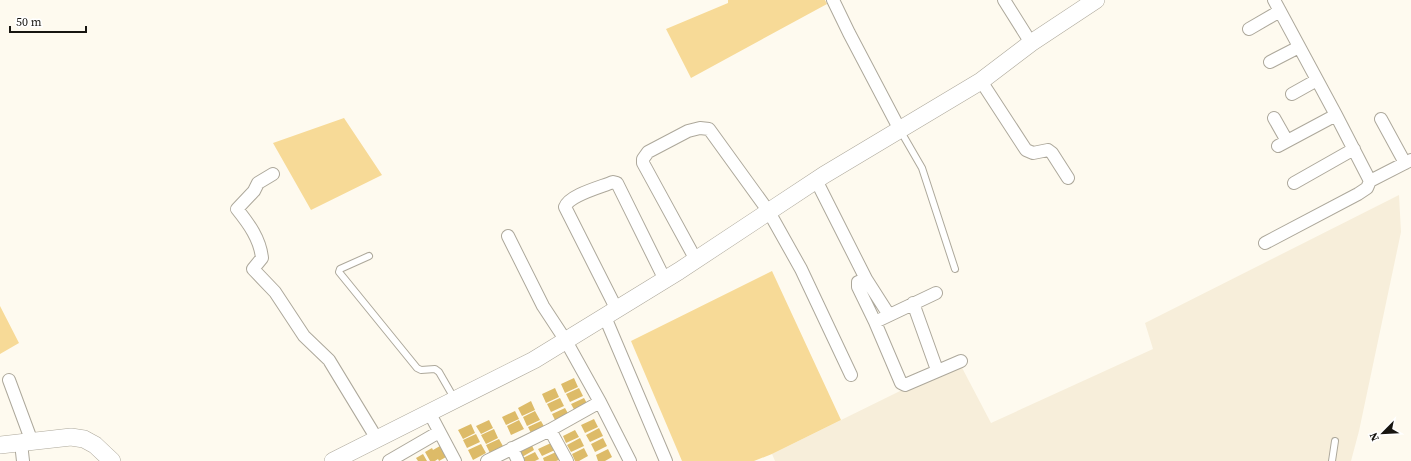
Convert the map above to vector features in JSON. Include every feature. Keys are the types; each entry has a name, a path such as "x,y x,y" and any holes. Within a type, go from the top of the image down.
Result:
{"street":[{"path":"833,0 900,130"},
{"path":"1004,0 1032,42"},
{"path":"333,461 534,360 566,341 665,280 816,180 981,81 1032,42 1096,0"},
{"path":"1274,0 1354,149 1370,182"},
{"path":"1249,29 1280,11"},
{"path":"1270,62 1299,47"},
{"path":"1292,94 1317,80"},
{"path":"981,81 1026,150 1033,153 1048,150 1052,153 1068,178"},
{"path":"1274,118 1282,144 1336,115"},
{"path":"1265,243 1358,194 1367,188 1370,182 1408,162 1381,119"},
{"path":"696,260 643,163 643,159 648,152 688,131 700,128 709,129 769,212 801,269 851,375"},
{"path":"1294,183 1354,149"},
{"path":"273,174 258,183 254,191 237,209 247,221 260,246 262,258 253,269 275,292 304,336 329,360 377,439"},
{"path":"816,180 866,279 889,315"},
{"path":"665,280 619,185 613,182 575,197 567,202 565,207 611,313 666,461"},
{"path":"508,236 543,306 566,341 600,402 630,461"},
{"path":"866,279 858,282 858,287 875,322 899,380 903,385 961,361"},
{"path":"875,322 936,293"},
{"path":"913,303 937,370"},
{"path":"9,380 26,443 23,461"},
{"path":"487,461 550,430 600,402"},
{"path":"429,412 455,461"},
{"path":"550,430 567,461"},
{"path":"389,461 439,432"},
{"path":"0,445 71,437 84,439 95,445 112,461"},
{"path":"512,448 518,461"}],"lane":[{"path":"900,130 922,168 955,269"},
{"path":"368,256 340,269 339,272 417,368 421,370 435,369 439,372 455,400"},
{"path":"1332,461 1335,441"}],"shaded area":[{"path":"728,0 825,0 827,4 691,78 666,29 728,3"},
{"path":"344,118 382,175 311,210 273,143"},
{"path":"1399,195 1401,232 1359,431 1351,461 775,461 772,454 959,362 991,423 1153,349 1145,323"},
{"path":"772,271 841,420 772,454 754,461 682,461 631,341"},
{"path":"0,306 19,343 0,354"}],"building":[{"path":"574,378 578,387 565,393 561,384"},
{"path":"555,388 559,397 546,403 542,394"},
{"path":"579,388 583,396 570,402 566,394"},
{"path":"560,398 564,406 551,412 547,404"},
{"path":"584,398 589,407 576,413 571,404"},
{"path":"531,401 535,410 522,416 518,408"},
{"path":"565,408 570,417 557,424 552,414"},
{"path":"515,411 519,419 506,425 502,417"},
{"path":"535,411 540,420 527,426 523,417"},
{"path":"594,419 598,427 585,433 581,425"},
{"path":"489,420 493,428 481,434 476,426"},
{"path":"519,420 524,429 511,435 507,426"},
{"path":"541,421 546,430 533,437 528,427"},
{"path":"471,424 475,433 463,439 458,430"},
{"path":"599,428 603,436 590,442 586,435"},
{"path":"494,429 498,438 486,444 481,435"},
{"path":"575,430 579,437 566,443 563,436"},
{"path":"476,434 480,442 467,448 463,440"},
{"path":"580,438 584,446 571,452 567,445"},
{"path":"603,438 607,446 595,452 591,444"},
{"path":"499,439 504,448 491,455 486,445"},
{"path":"530,441 534,450 522,457 517,448"},
{"path":"551,443 555,450 542,456 538,449"},
{"path":"481,444 486,453 473,460 468,450"},
{"path":"440,446 446,457 439,461 438,459 435,461 430,461 425,452"},
{"path":"584,448 588,456 579,461 575,461 572,454"},
{"path":"608,449 612,457 605,461 598,461 596,455"},
{"path":"535,452 539,459 535,461 524,461 523,458"},
{"path":"556,452 559,460 544,461 543,458"},
{"path":"423,454 427,461 418,461 416,458"}]}
